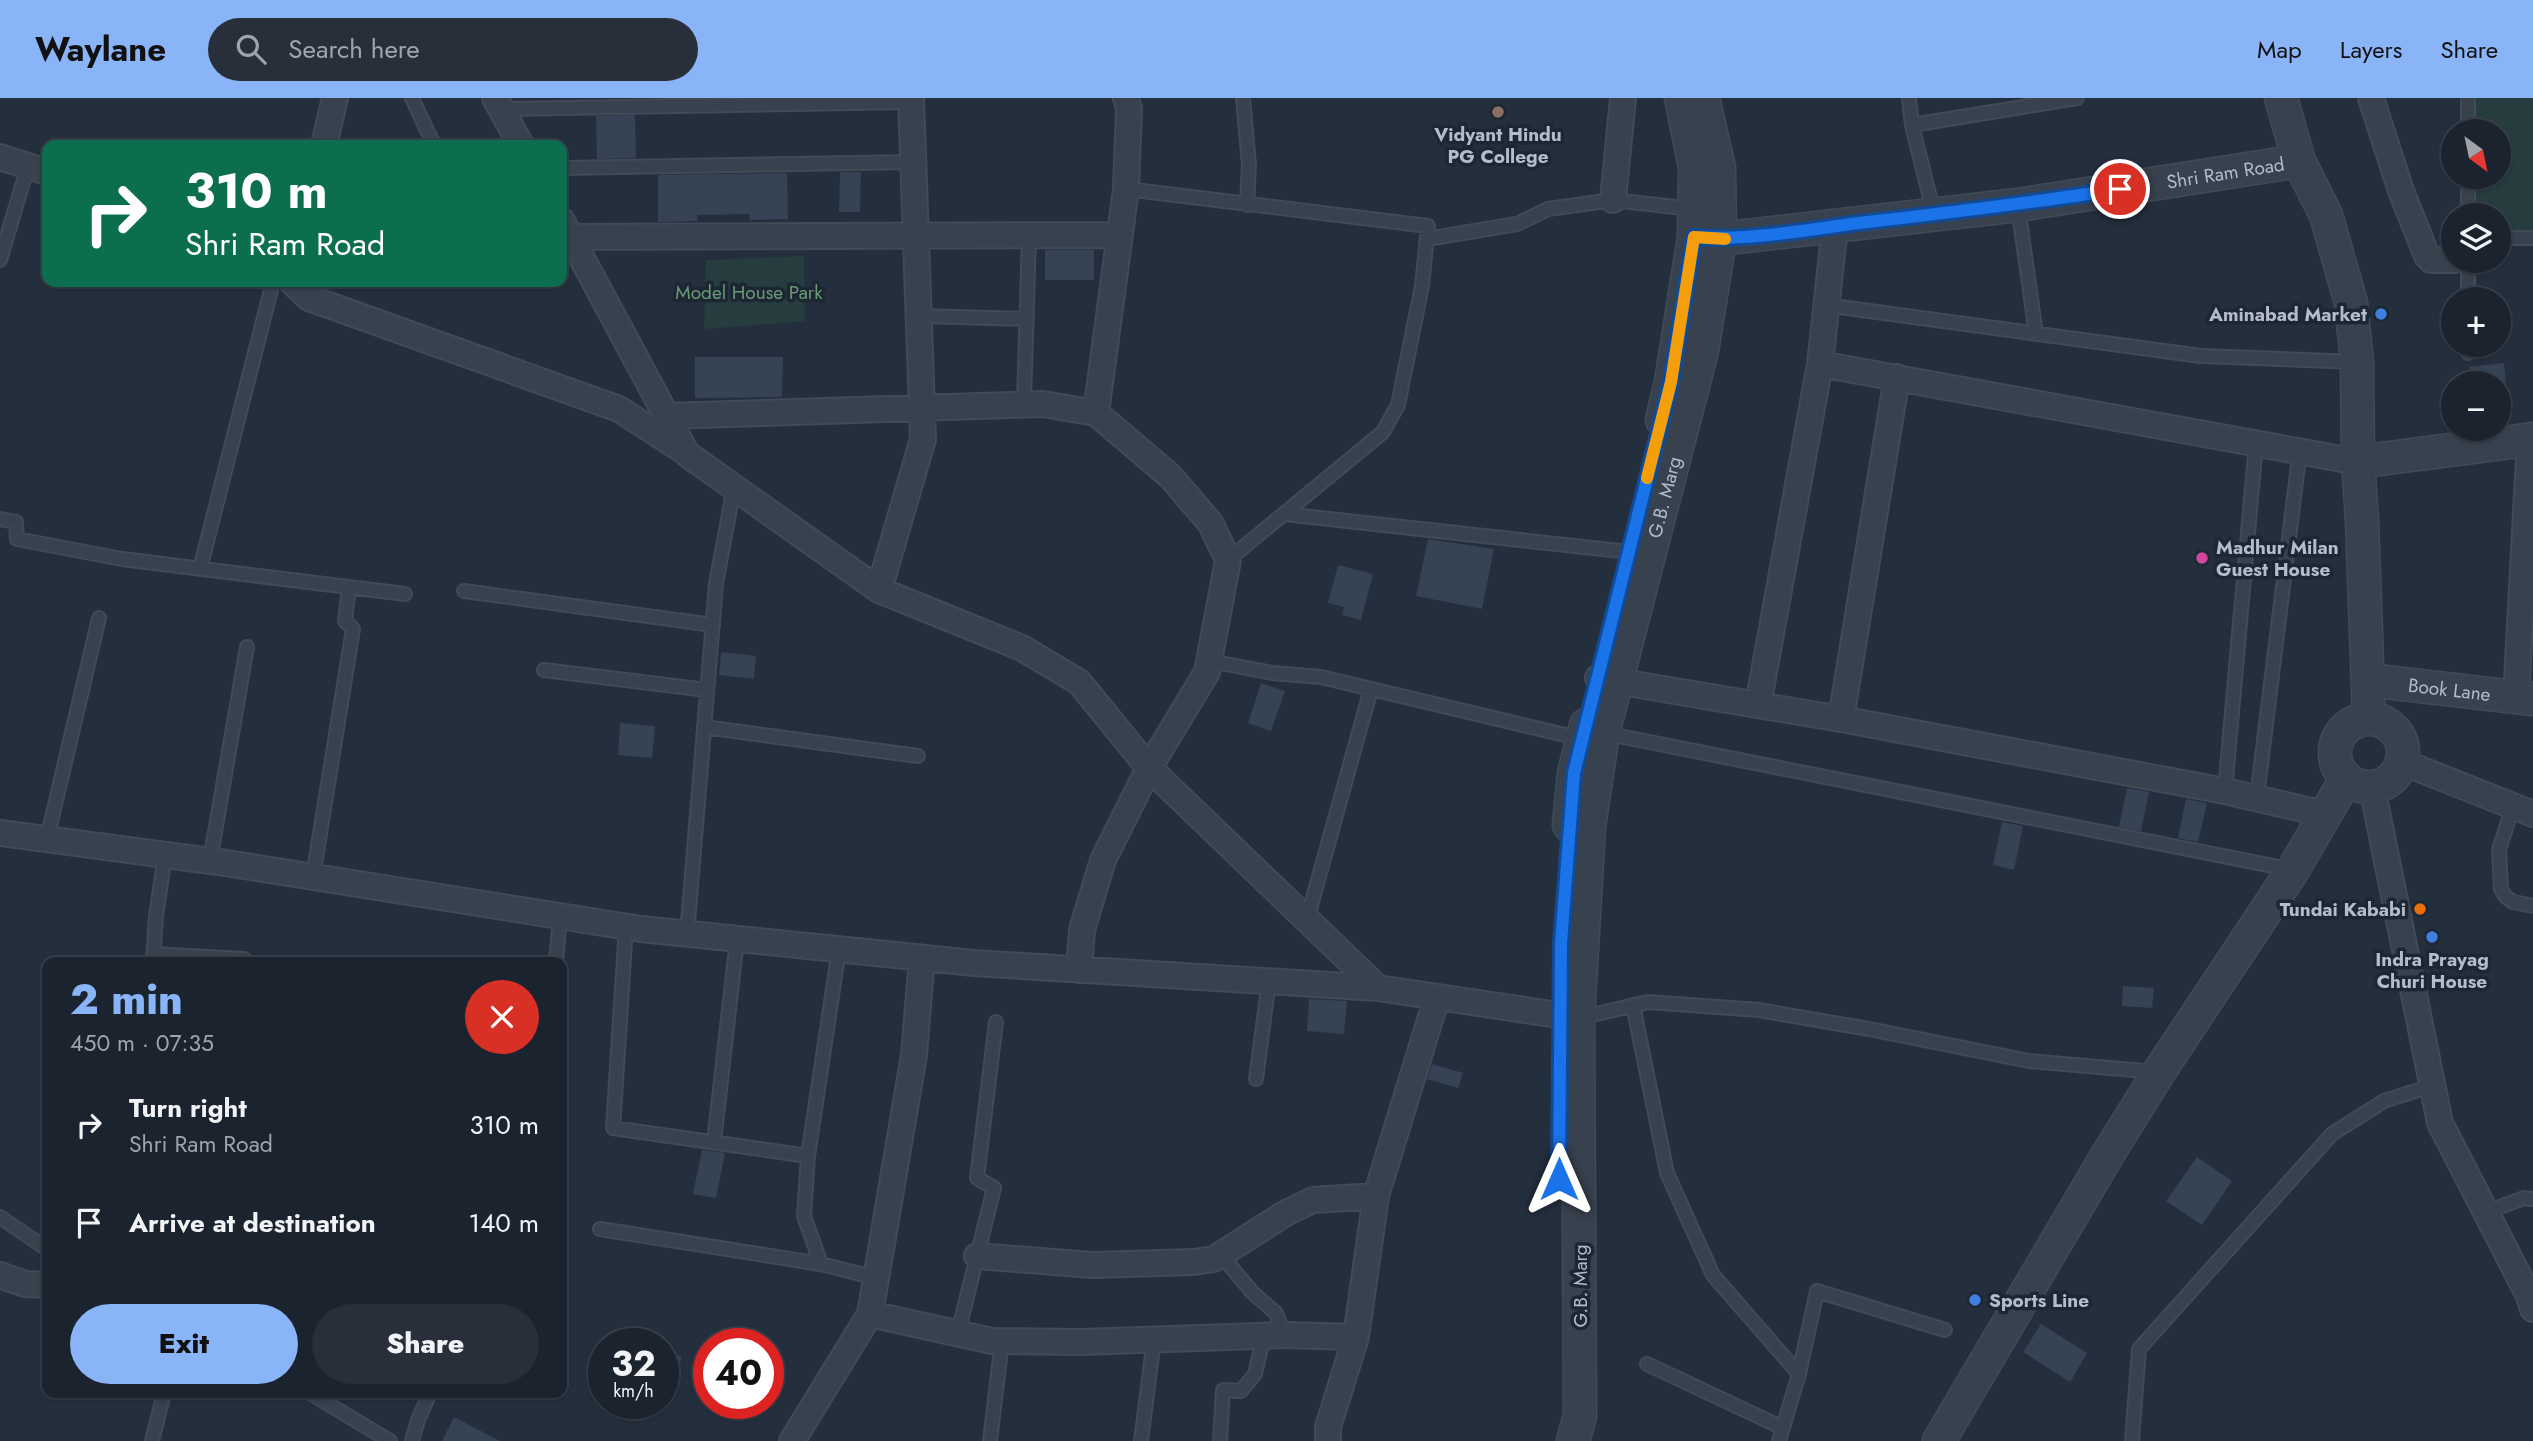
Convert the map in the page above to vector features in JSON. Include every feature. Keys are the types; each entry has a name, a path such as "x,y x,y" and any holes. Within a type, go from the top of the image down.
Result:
{"street":[{"path":"325,140 335,98"},
{"path":"1096,413 1126,189 1129,109 1126,98"},
{"path":"1613,200 1623,98"},
{"path":"1681,98 1695,167 1702,228 1671,382 1629,552 1607,680 1841,719 2258,797 2324,814"},
{"name":"G.B. Marg","path":"1573,1441 1580,1416 1569,1017 1589,827 1593,736 1702,351 1702,228 1719,168 1703,98"},
{"path":"2281,98 2298,161 2326,215 2351,303 2357,362 2358,462 2369,719"},
{"path":"2371,98 2401,191 2427,256 2431,260 2441,260"},
{"path":"879,590 923,439 911,100"},
{"path":"498,104 518,140"},
{"path":"0,157 37,169"},
{"name":"Shri Ram Road","path":"1702,228 1835,226 2018,205 2298,161"},
{"path":"1758,705 1820,364 1835,226"},
{"path":"567,232 1120,235"},
{"path":"567,237 688,454"},
{"path":"297,287 309,298 620,409 879,590 1022,648 1079,682 1149,768 1378,988"},
{"path":"1820,364 2358,462 2532,439 2525,699"},
{"path":"1841,719 1897,377"},
{"path":"667,416 1024,404 1042,404 1096,413 1171,477 1211,523 1228,560 1207,672 1149,768 1103,860 1082,930 1079,970"},
{"name":"Book Lane","path":"2368,680 2525,699"},
{"path":"2369,719 2380,720 2398,734 2403,744 2402,762 2396,775 2387,783 2359,783 2339,770 2335,759 2339,736 2357,721 2369,719"},
{"path":"2402,762 2523,810"},
{"path":"1938,1441 2159,1072 2293,870 2324,814 2359,783"},
{"path":"2359,783 2440,1123 2528,1294 2533,1309"},
{"path":"0,833 210,861 626,927 922,958 1378,988 1569,1017 1559,1416 1567,1441"},
{"path":"792,1441 870,1314 914,1055 922,958"},
{"path":"1328,1441 1328,1427 1356,1337 1376,1196 1437,997"},
{"path":"977,1256 1093,1265 1214,1259 1286,1213 1313,1200 1376,1196"},
{"path":"0,1275 25,1284 42,1285"},
{"path":"870,1314 1002,1341 1274,1335 1356,1337"}],"lane":[{"path":"412,98 432,140"},
{"path":"1243,98 1249,164 1247,205"},
{"path":"1909,98 1912,125 1934,214"},
{"path":"1984,98 1987,113"},
{"path":"1912,125 2077,98"},
{"path":"2468,98 2468,119"},
{"path":"498,104 911,100"},
{"path":"567,168 914,162"},
{"path":"0,260 37,169"},
{"path":"1126,189 1428,226 1422,286 1398,405 1383,432 1228,560"},
{"path":"1426,239 1517,224 1548,209 1613,200 1702,228"},
{"path":"2018,205 2036,334"},
{"path":"1024,404 1029,234"},
{"path":"2511,238 2533,238"},
{"path":"200,569 272,287"},
{"path":"1825,305 2200,356 2357,362"},
{"path":"919,316 1027,319"},
{"path":"2225,791 2256,443"},
{"path":"2258,797 2300,450"},
{"path":"687,934 716,584 734,487"},
{"path":"1284,514 1629,552"},
{"path":"0,519 16,522 17,539 122,559 405,594"},
{"path":"313,877 353,629 345,621 349,587"},
{"path":"464,592 713,625"},
{"path":"47,839 99,618"},
{"path":"210,861 247,647"},
{"path":"1209,661 1272,673 1321,677 1593,736 2293,870"},
{"path":"544,670 707,690"},
{"path":"1307,920 1371,688"},
{"path":"704,727 918,756"},
{"path":"2523,810 2499,850 2501,889 2513,902 2533,906"},
{"path":"153,957 165,856"},
{"path":"556,957 560,916"},
{"path":"626,927 613,1128 808,1156"},
{"path":"714,1142 737,939"},
{"path":"821,1264 804,1216 808,1156 839,949"},
{"path":"1256,1079 1269,981"},
{"path":"1569,1017 1648,1002 1759,1010 2029,1061 2159,1072"},
{"path":"1633,1005 1667,1173 1713,1275 1798,1374"},
{"path":"958,1333 994,1188 976,1178 996,1023"},
{"path":"2132,1441 2139,1349 2332,1135 2384,1101 2431,1086"},
{"path":"2486,1212 2524,1198 2533,1199"},
{"path":"0,1217 42,1246"},
{"path":"600,1229 821,1264 876,1278"},
{"path":"1220,1441 1223,1390 1241,1391 1255,1374 1274,1335 1276,1313 1253,1293 1221,1255"},
{"path":"1647,1364 1781,1435 1817,1291 1945,1330"},
{"path":"1141,1441 1154,1339"},
{"path":"990,1441 1002,1341"},
{"path":"152,1441 163,1398"},
{"path":"318,1398 390,1441"},
{"path":"412,1441 428,1398"}],"green space":[{"path":"2475,98 2533,98 2533,230 2511,230 2511,203 2476,203 2475,189 2511,189 2511,119 2475,119"},
{"name":"Model House Park","path":"804,256 805,321 704,329 706,260"}],"building":[{"path":"635,115 636,158 597,159 596,116"},
{"path":"840,172 861,172 860,212 839,212"},
{"path":"787,173 788,219 750,220 749,214 697,215 698,221 658,222 658,175"},
{"path":"1045,250 1094,250 1094,280 1045,280"},
{"path":"695,357 783,357 782,397 695,398"},
{"path":"2504,363 2505,371 2469,371 2469,367"},
{"path":"1428,539 1494,549 1482,609 1416,596"},
{"path":"1338,565 1373,574 1361,620 1342,615 1344,607 1328,603"},
{"path":"721,652 756,656 754,679 719,675"},
{"path":"1261,683 1285,691 1271,731 1248,723"},
{"path":"620,723 655,726 652,758 618,755"},
{"path":"2127,788 2149,792 2141,831 2119,827"},
{"path":"2186,799 2207,803 2198,842 2178,838"},
{"path":"2002,822 2023,826 2014,870 1993,865"},
{"path":"2123,986 2154,988 2152,1008 2122,1006"},
{"path":"1309,999 1347,1001 1344,1034 1307,1031"},
{"path":"1432,1064 1463,1073 1458,1088 1427,1079"},
{"path":"702,1150 725,1153 716,1198 693,1194"},
{"path":"2197,1157 2232,1181 2202,1225 2166,1201"},
{"path":"2041,1324 2087,1353 2070,1382 2023,1352"},
{"path":"454,1417 500,1441 442,1441"}],"slow traffic":[{"path":"1647,478 1671,382 1694,237 1725,239"}],"place":[{"name":"Vidyant Hindu PG College","path":"1498,112"},
{"name":"Aminabad Market","path":"2381,314"},
{"name":"Madhur Milan Guest House","path":"2202,558"},
{"name":"Tundai Kababi","path":"2420,909"},
{"name":"Indra Prayag Churi House","path":"2432,937"},
{"name":"Sports Line","path":"1975,1300"}],"route":[{"path":"1559,1179 1561,943 1574,773 1671,382 1694,237 1720,239 2018,205 2120,189"}]}
